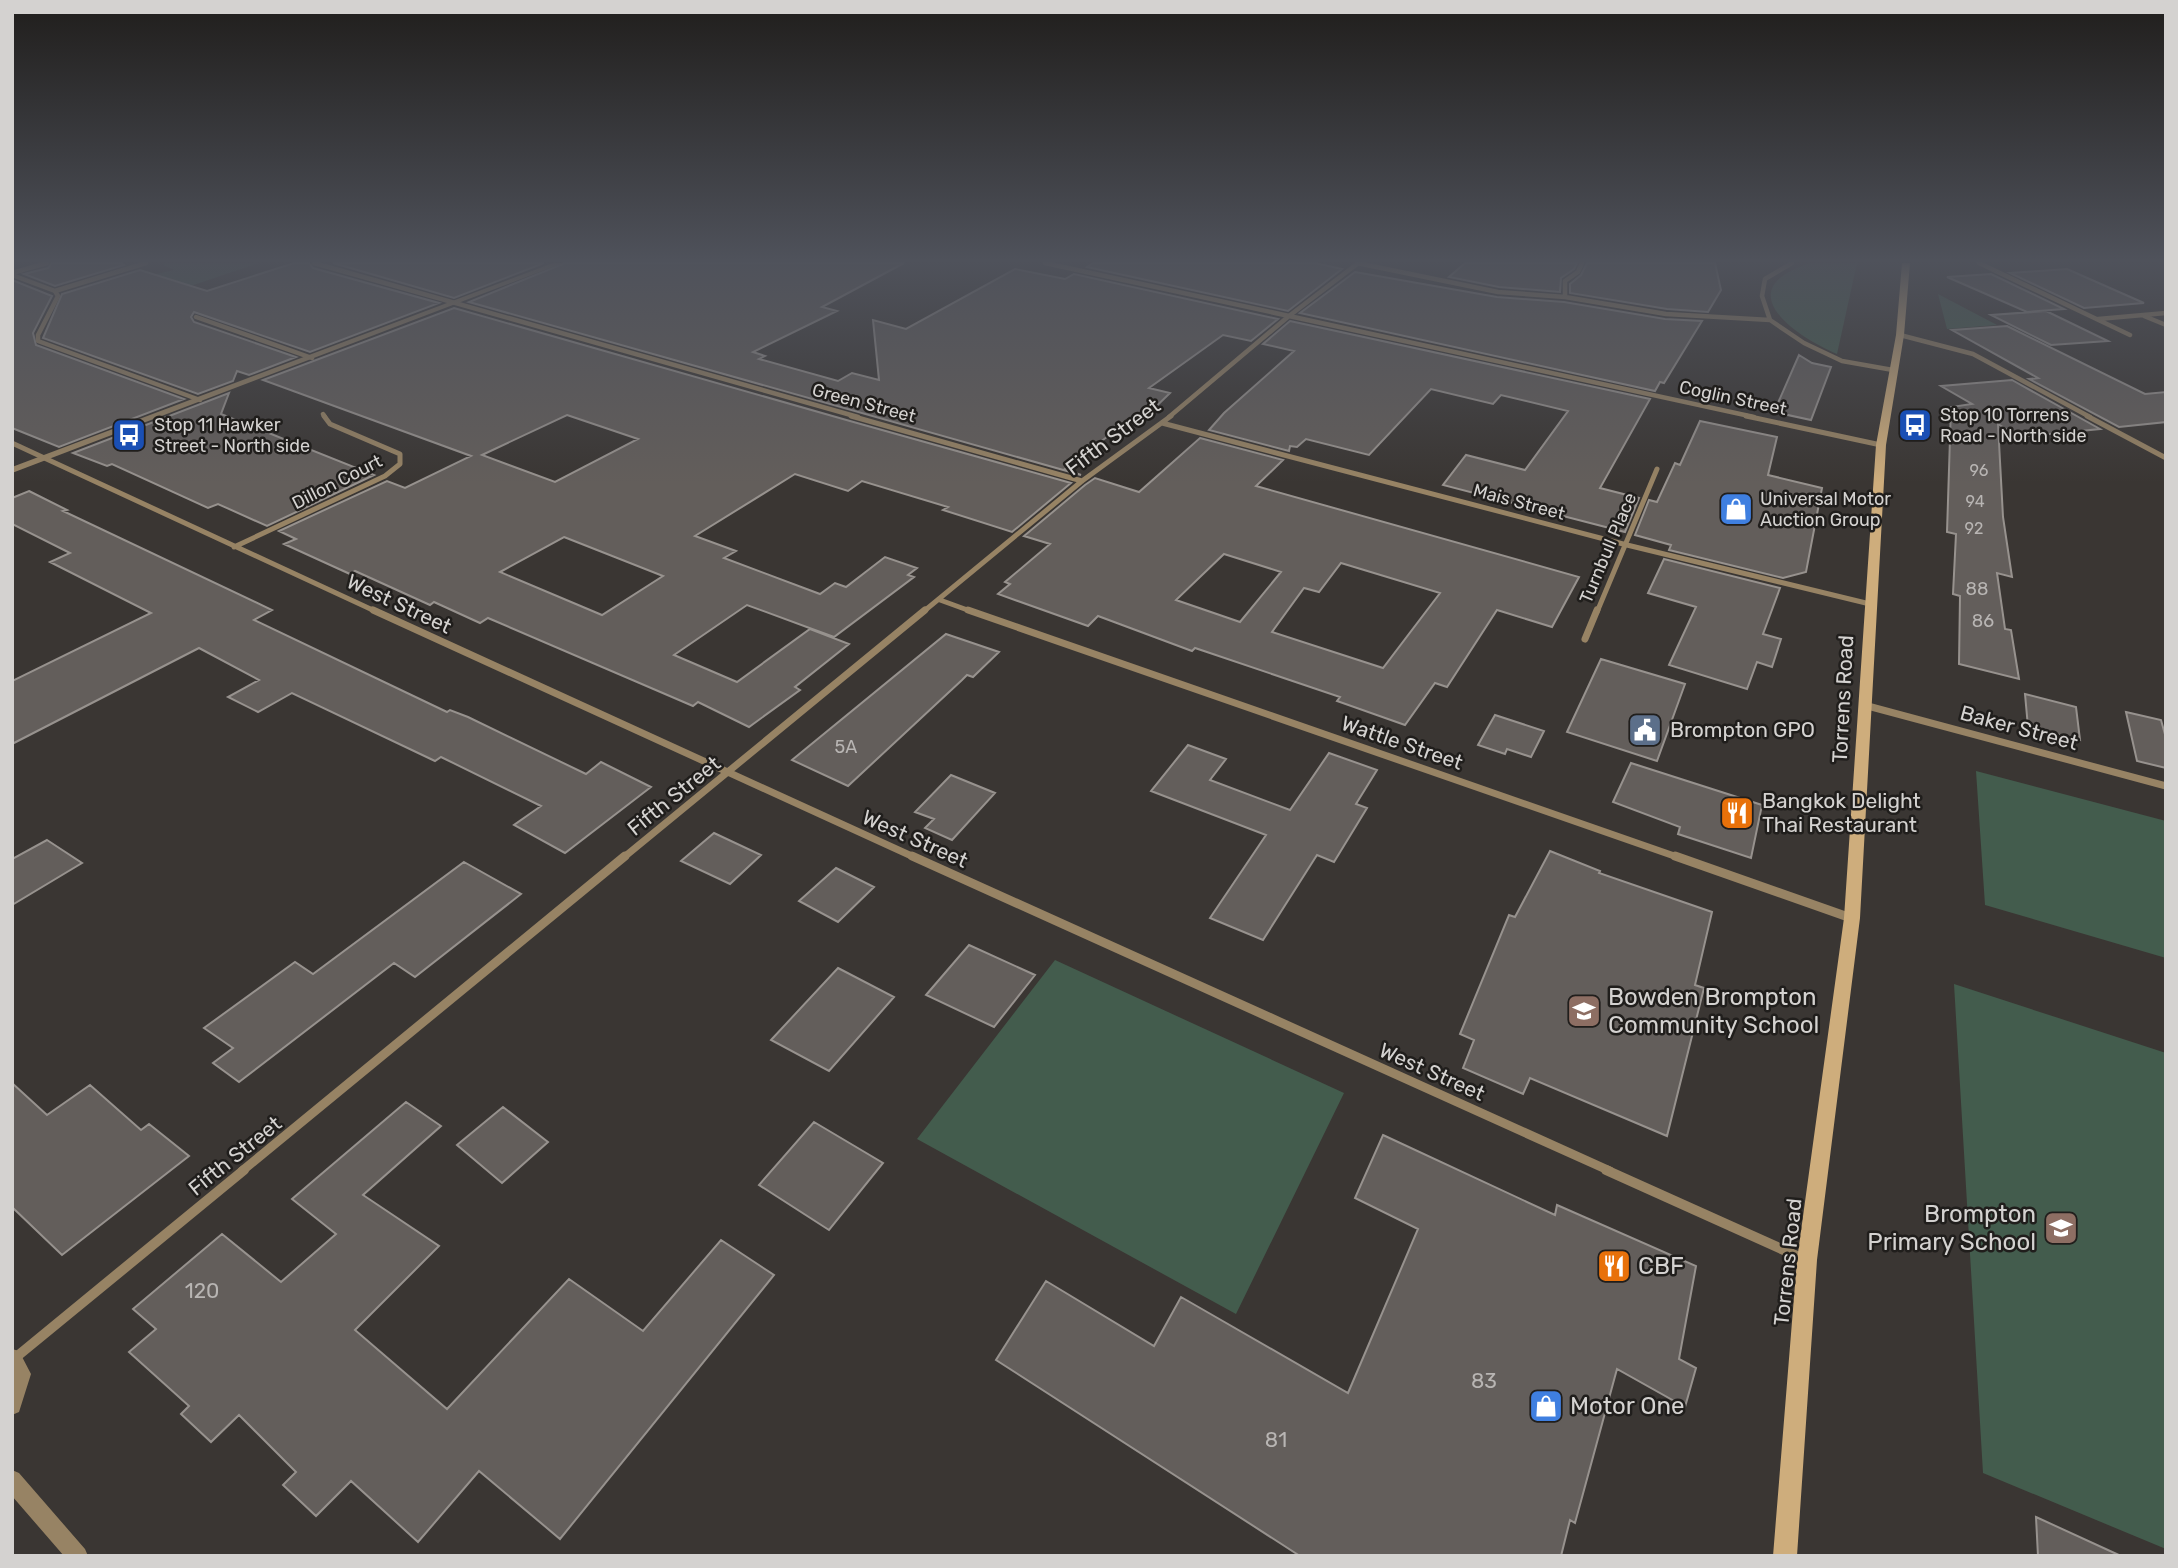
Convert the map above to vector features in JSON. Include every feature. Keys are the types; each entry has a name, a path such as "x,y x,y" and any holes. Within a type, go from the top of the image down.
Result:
{"main road":[{"name":"Torrens Road","path":"1785,1556 1807,1260 1852,919 1881,444 1900,336"}],"street":[{"path":"37,336 38,341 200,400"},
{"path":"250,336 312,358"},
{"path":"12,470 369,336"},
{"name":"Green Street","path":"569,336 1082,481"},
{"name":"Fifth Street","path":"13,1358 729,774 1082,481 1162,424 1265,336"},
{"name":"Coglin Street","path":"1382,336 1881,444"},
{"path":"1794,336 1842,361 1893,370"},
{"path":"1905,336 1973,354 2166,458"},
{"name":"Dillon Court","path":"234,547 385,476 400,464 400,454 330,424 323,414"},
{"name":"Mais Street","path":"1162,424 1627,545 1870,604"},
{"name":"West Street","path":"12,443 729,774 1807,1260"},
{"name":"Turnbull Place","path":"1585,639 1657,469"},
{"name":"Wattle Street","path":"940,600 1852,919"},
{"name":"Baker Street","path":"1864,704 2166,786"},
{"path":"12,1405 22,1374 13,1358"},
{"path":"12,1480 79,1556"}],"green space":[{"path":"1804,336 1841,336 1837,354"},
{"path":"1976,771 2166,821 2166,958 1985,905"},
{"path":"1055,960 1344,1093 1236,1314 917,1139"},
{"name":"Brompton Primary School","path":"1954,984 2166,1053 2166,1549 1983,1473"}],"building":[{"path":"12,336 34,336 36,345 184,399 59,447 12,428"},
{"path":"235,336 296,357 249,375 237,371 233,381 198,394 43,338"},
{"path":"264,336 352,336 310,352"},
{"path":"379,336 553,336 1071,483 1012,532 943,510 948,507 862,481 848,491 795,474 695,536 736,551 724,558 820,594 835,583 846,587 885,557 917,568 908,575 914,577 834,637 747,605 674,655 737,682 810,629 849,644 795,687 800,690 749,727 698,702 693,706 488,618 480,623 434,602 430,605 355,571 350,574 284,544 296,539 279,531 387,481 405,488 471,456 263,380","holes":["567,415 638,439 555,482 482,455","564,537 663,576 602,615 500,572"]},
{"path":"590,336 785,336 753,352 765,356 759,359 838,381 852,373 879,380 875,336 1221,336 1149,388 1170,393 1140,422 1132,420 1120,431 1116,430 1065,469 1081,475"},
{"path":"1228,336 1257,336 1251,341"},
{"path":"1272,336 1360,336 1650,399 1600,488 1639,498 1625,532 1443,485 1466,455 1525,470 1568,411 1501,395 1493,404 1431,389 1369,455 1306,439 1297,447 1290,446 1289,451 1209,430 1224,413 1294,351 1263,344"},
{"path":"1405,336 1693,336 1664,383 1660,382 1655,391"},
{"path":"1963,336 2028,336 2145,394 2166,392 2166,422 2119,427 2029,379 2038,378"},
{"path":"2033,336 2098,336 2108,341 2051,345"},
{"path":"1799,355 1812,363 1831,367 1811,420 1774,412"},
{"path":"2012,380 2100,429 2019,437 1998,424 2003,517 2012,577 1997,573 2005,629 2011,630 2019,679 1959,664 1960,596 1953,594 1956,534 1947,532 1951,407 1972,404 1941,386"},
{"path":"229,393 221,414 374,475 267,526 218,504 208,508 112,464 107,466 73,453"},
{"path":"1700,421 1777,437 1768,475 1822,488 1806,572 1783,578 1669,550 1671,545 1635,535 1649,500 1657,502 1675,463 1680,465"},
{"path":"1200,438 1283,460 1256,486 1579,577 1552,627 1497,610 1447,687 1435,683 1405,725 1337,701 1340,697 1195,648 1192,651 1098,616 1088,626 998,594 1010,584 1005,582 1050,544 1024,536 1085,485 1095,478 1139,492","holes":["1224,554 1281,572 1240,622 1176,600","1341,563 1440,593 1383,668 1272,632 1304,588 1319,592"]},
{"path":"29,491 67,510 63,511 272,610 254,620 447,712 450,710 468,717 586,774 601,762 651,787 565,853 514,825 541,806 441,757 435,761 292,693 258,712 228,697 259,680 199,648 12,744 12,681 151,613 50,562 70,553 12,524 12,498"},
{"path":"1664,559 1780,588 1763,634 1781,639 1772,667 1757,662 1747,689 1669,665 1696,607 1648,593"},
{"path":"946,634 999,652 973,677 967,675 848,786 792,760"},
{"path":"1601,659 1685,684 1657,761 1567,732"},
{"path":"2025,694 2076,707 2080,740 2028,727"},
{"path":"2126,712 2161,720 2166,738 2166,768 2137,761"},
{"path":"1495,715 1544,731 1531,757 1507,749 1505,754 1478,745"},
{"path":"1188,745 1226,759 1210,780 1290,810 1329,753 1377,770 1356,804 1367,808 1334,862 1317,855 1263,940 1210,918 1266,835 1151,791"},
{"path":"1631,763 1762,805 1751,858 1678,834 1680,827 1613,802"},
{"path":"951,775 995,793 952,840 925,828 934,819 915,812"},
{"path":"714,833 761,855 730,884 681,861"},
{"path":"47,840 82,863 12,905 12,859"},
{"name":"Bowden Brompton Community School","path":"1550,851 1600,871 1599,873 1712,912 1695,985 1704,988 1667,1136 1530,1078 1523,1094 1463,1068 1474,1040 1460,1034 1509,915 1515,917"},
{"path":"464,862 521,894 415,977 394,963 239,1082 213,1063 233,1048 204,1028 295,962 313,974"},
{"path":"836,868 874,887 838,922 799,901"},
{"path":"969,945 1035,975 994,1027 926,995"},
{"path":"838,968 894,997 829,1071 771,1040"},
{"path":"12,1083 47,1115 90,1085 141,1130 149,1124 189,1156 62,1255 12,1207"},
{"path":"406,1102 441,1126 363,1195 439,1246 355,1330 447,1409 569,1279 643,1331 721,1240 774,1275 560,1539 479,1471 418,1542 351,1481 316,1516 283,1485 296,1472 239,1415 211,1442 181,1414 189,1406 129,1352 156,1329 133,1309 222,1234 281,1282 336,1234 292,1199"},
{"path":"503,1107 548,1142 502,1183 457,1145"},
{"path":"814,1122 883,1163 829,1230 759,1185"},
{"path":"1383,1135 1555,1215 1557,1205 1696,1266 1679,1359 1696,1368 1685,1407 1617,1369 1575,1523 1570,1520 1561,1556 1300,1556 996,1360 1046,1281 1154,1346 1181,1297 1348,1393 1418,1229 1355,1198"},
{"path":"2036,1517 2121,1556 2038,1556"}],"place":[{"name":"Stop 10 Torrens Road - North side","path":"1915,425"},
{"name":"Stop 11 Hawker Street - North side","path":"129,435"},
{"name":"Universal Motor Auction Group","path":"1736,509"},
{"name":"Brompton GPO","path":"1645,730"},
{"name":"Bangkok Delight Thai Restaurant","path":"1737,813"},
{"name":"Bowden Brompton Community School","path":"1584,1011"},
{"name":"Brompton Primary School","path":"2061,1228"},
{"name":"CBF","path":"1614,1266"},
{"name":"Motor One","path":"1546,1406"}]}
